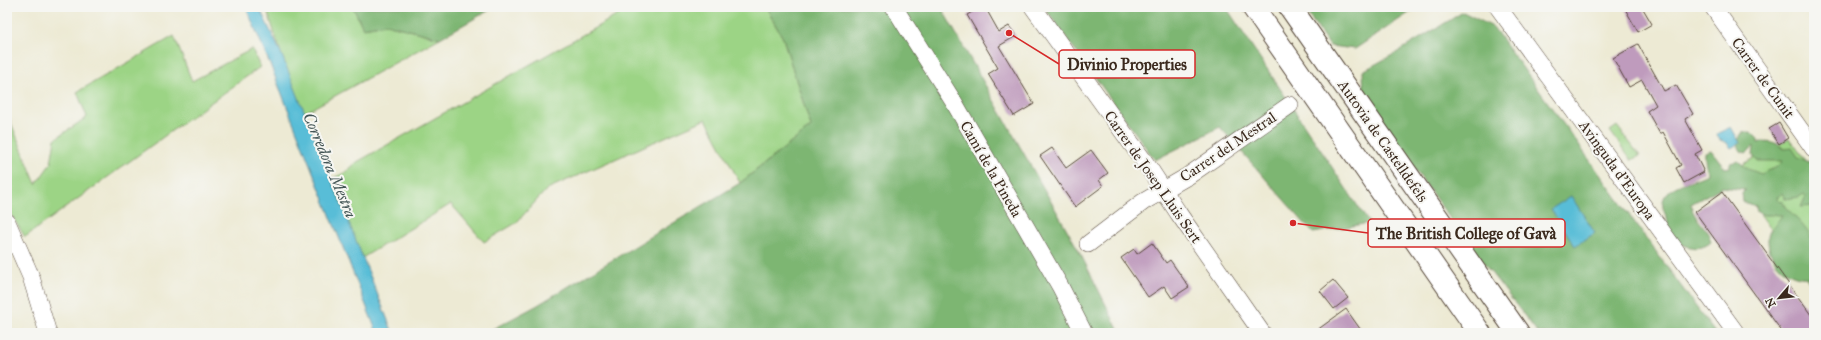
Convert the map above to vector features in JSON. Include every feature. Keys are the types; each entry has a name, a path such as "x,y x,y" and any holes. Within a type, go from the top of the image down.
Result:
{"highway":[{"name":"Autovia de Castelldefels","path":"1253,7 1480,333"},
{"name":"Autovia de Castelldefels","path":"1290,7 1518,333"},
{"path":"1444,282 1474,333"}],"street":[{"name":"Camí de la Pineda","path":"894,7 955,104 1060,286 1084,333"},
{"name":"Carrer de Josep Lluis Sert","path":"1033,7 1041,14 1262,333"},
{"name":"Avinguda d'Europa","path":"1498,7 1736,333"},
{"name":"Carrer de Cunit","path":"1712,7 1814,149"},
{"name":"Carrer del Mestral","path":"1088,244 1143,202 1188,176 1290,106"},
{"path":"7,222 31,277 48,333"}],"green space":[{"path":"266,7 353,7 363,28 386,24 440,38 304,113 281,53"},
{"path":"353,7 495,7 440,38 386,24 363,28"},
{"path":"632,7 765,7 783,38 811,127 740,183 706,119 547,189 516,223 484,242 451,204 362,258 330,180 346,172 357,162"},
{"path":"765,7 941,7 1079,251 1120,333 485,333 536,306 740,183 811,127 783,38"},
{"path":"1044,7 1226,7 1369,223 1313,233 1220,127 1155,160"},
{"path":"1303,7 1418,7 1355,49 1330,46"},
{"path":"1463,12 1493,27 1715,333 1538,333 1461,234 1364,98 1363,71 1396,53"},
{"path":"174,36 192,81 252,49 260,67 25,237 7,208 7,113 36,184 51,163 55,139 87,117 77,92"},
{"path":"1617,126 1640,156 1631,160 1610,131"},
{"path":"1751,132 1758,139 1758,143 1768,141 1775,143 1784,149 1792,148 1798,157 1814,164 1814,206 1801,207 1806,196 1804,194 1799,197 1785,199 1782,193 1777,198 1778,201 1783,202 1809,233 1812,239 1815,252 1814,276 1797,276 1782,269 1776,262 1769,247 1768,235 1782,215 1764,215 1757,212 1756,206 1743,202 1742,193 1746,190 1722,187 1691,204 1694,214 1709,236 1711,242 1706,245 1695,248 1684,245 1675,239 1669,231 1668,222 1663,207 1664,198 1667,193 1677,186 1707,174 1705,152 1711,150 1725,168 1730,167 1730,163 1738,161 1748,169 1761,174 1777,167 1783,161 1757,161 1753,156 1754,146 1746,153 1741,151 1738,142 1740,136 1742,133"},
{"path":"1789,138 1814,171 1814,289 1730,172"}],"water":[{"path":"246,7 259,7 281,53 393,333 377,333"},
{"path":"1731,127 1740,143 1731,148 1726,142 1721,141 1717,136 1718,133"},
{"path":"1571,196 1595,233 1575,246 1551,209"}],"building":[{"path":"981,7 985,7 999,32 1009,26 1016,36 999,46 1034,104 1014,116 988,74 998,68 967,15"},
{"path":"1624,7 1642,7 1652,24 1638,32"},
{"path":"1638,44 1664,91 1676,85 1693,114 1685,119 1702,150 1695,154 1704,172 1684,183 1676,168 1681,165 1663,132 1660,134 1647,111 1656,105 1642,80 1629,87 1613,58"},
{"path":"1779,123 1788,138 1779,144 1769,129"},
{"path":"1052,148 1066,168 1091,150 1108,173 1099,180 1103,186 1075,207 1040,156"},
{"path":"1722,192 1814,319 1814,333 1783,333 1695,212"},
{"path":"1152,243 1166,263 1170,260 1189,287 1172,298 1164,286 1148,297 1121,258 1134,249 1137,254"},
{"path":"1333,280 1348,298 1334,309 1320,291"},
{"path":"1346,309 1363,333 1313,333"}],"place":[{"name":"Divinio Properties","path":"1009,33"},
{"name":"The British College of Gavà","path":"1293,223"}],"water label":[{"name":"Corredora Mestra","path":"330,165"}]}
